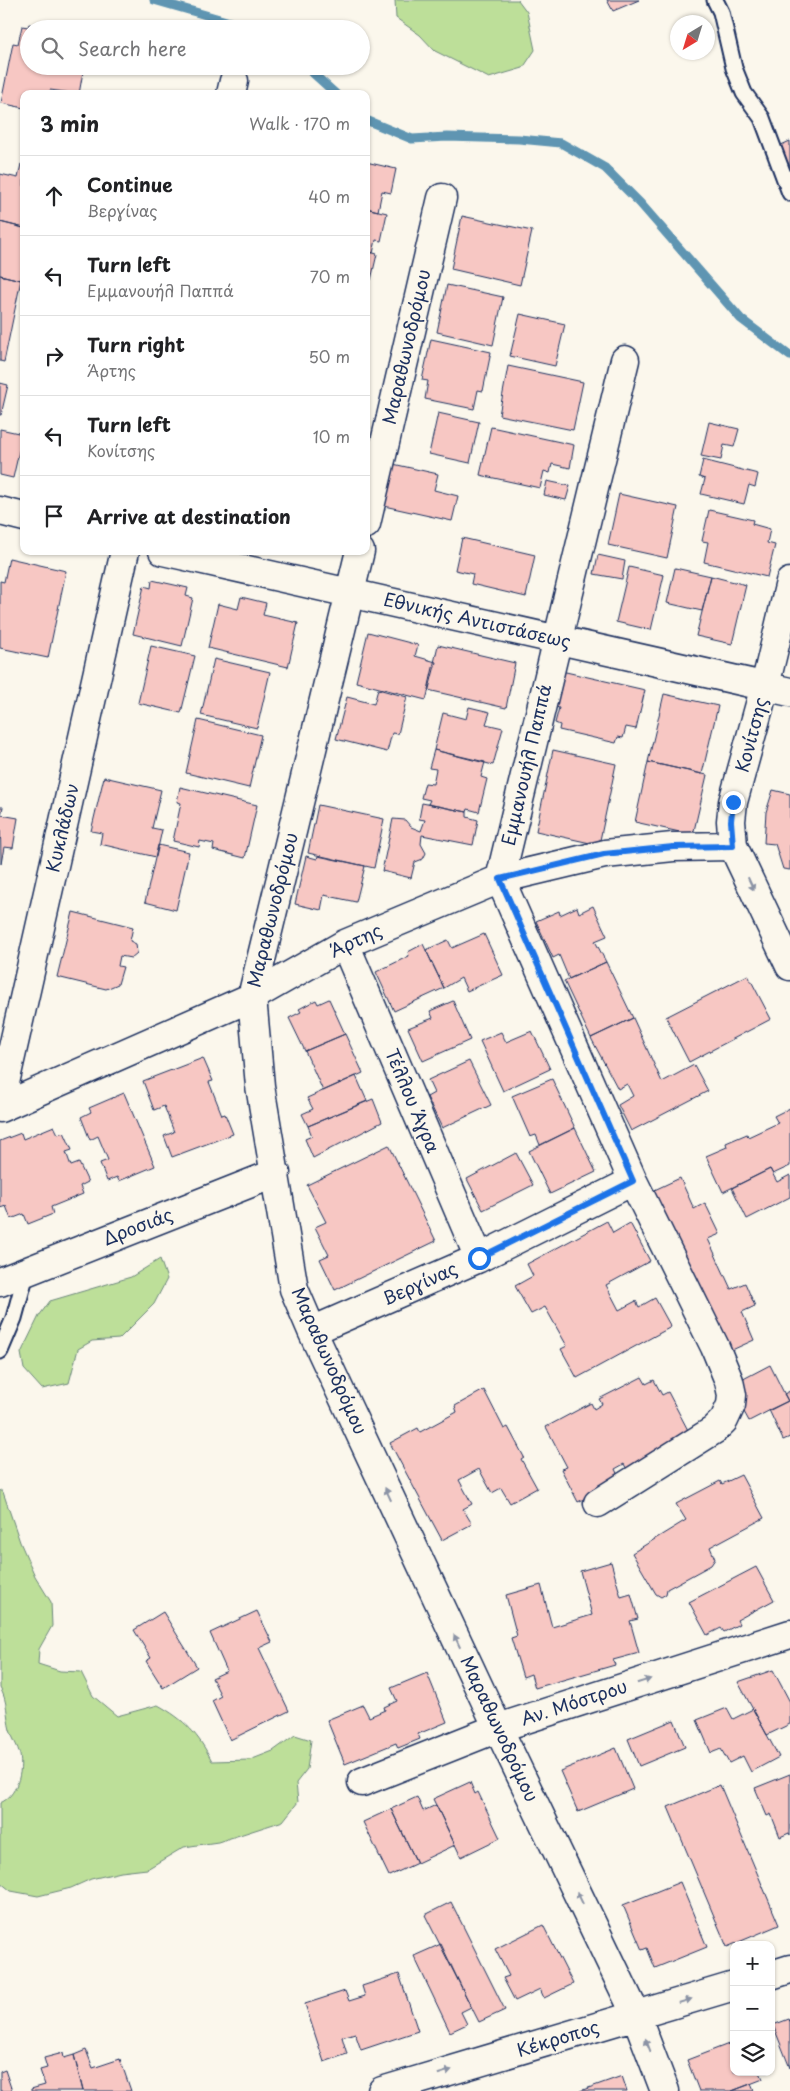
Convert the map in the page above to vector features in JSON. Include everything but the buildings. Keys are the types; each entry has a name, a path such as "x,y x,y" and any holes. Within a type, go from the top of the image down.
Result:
{"street":[{"name":"Μαραθωνοδρόμου","path":"370,507 442,198"},
{"name":"Εμμανουήλ Παππά","path":"500,879 625,360"},
{"path":"0,512 20,517"},
{"name":"Κυκλάδων","path":"0,1106 124,555"},
{"name":"Εθνικής Αντιστάσεως","path":"181,555 558,638 778,689"},
{"name":"Μαραθωνοδρόμου","path":"359,555 252,997 260,1086 294,1289 498,1728 636,2015 665,2091"},
{"name":"Κονίτσης","path":"790,582 778,689 733,802 731,821 733,846 790,966"},
{"name":"Άρτης","path":"0,1106 252,997 345,944 500,879 604,854 673,847 733,846"},
{"path":"500,879 633,1181 715,1347 729,1381 732,1394 724,1420 714,1430 598,1503"},
{"name":"Τέλλου Άγρα","path":"345,944 479,1258"},
{"name":"Δροσιάς","path":"0,1282 276,1173"},
{"name":"Βεργίνας","path":"312,1331 479,1258 633,1181"},
{"name":"Αν. Μόστρου","path":"362,1782 498,1728 790,1634"},
{"path":"775,1974 790,1969"},
{"name":"Κέκροπος","path":"382,2091 730,1987"}],"lane":[{"path":"715,0 721,12 734,68 740,85 762,118 790,193"},
{"path":"0,1351 14,1318 27,1270"}],"green space":[{"path":"395,0 518,0 527,12 535,50 523,68 489,78 435,51 420,35 396,18"},
{"path":"160,1259 167,1279 154,1304 119,1339 92,1341 78,1349 69,1383 42,1389 24,1369 21,1353 39,1316 50,1301 131,1277"},
{"path":"0,1490 3,1492 20,1542 35,1576 51,1602 52,1626 39,1649 38,1664 60,1671 81,1672 93,1696 117,1716 158,1705 176,1716 190,1728 212,1761 250,1760 273,1751 295,1735 311,1740 307,1769 296,1783 298,1802 283,1821 218,1842 184,1847 147,1869 121,1872 91,1879 71,1888 38,1896 11,1891 0,1882 0,1803 6,1800 15,1789 18,1783 21,1762 10,1730 6,1703 0,1688"}],"waterway":[{"path":"154,0 223,20"},
{"path":"315,75 332,90"},
{"path":"370,122 412,139 447,137 519,139 561,143 605,168 640,203 741,319 790,356"}],"route":[{"path":"479,1258 633,1181 500,879 604,854 673,847 733,846 731,821 733,802"}]}
